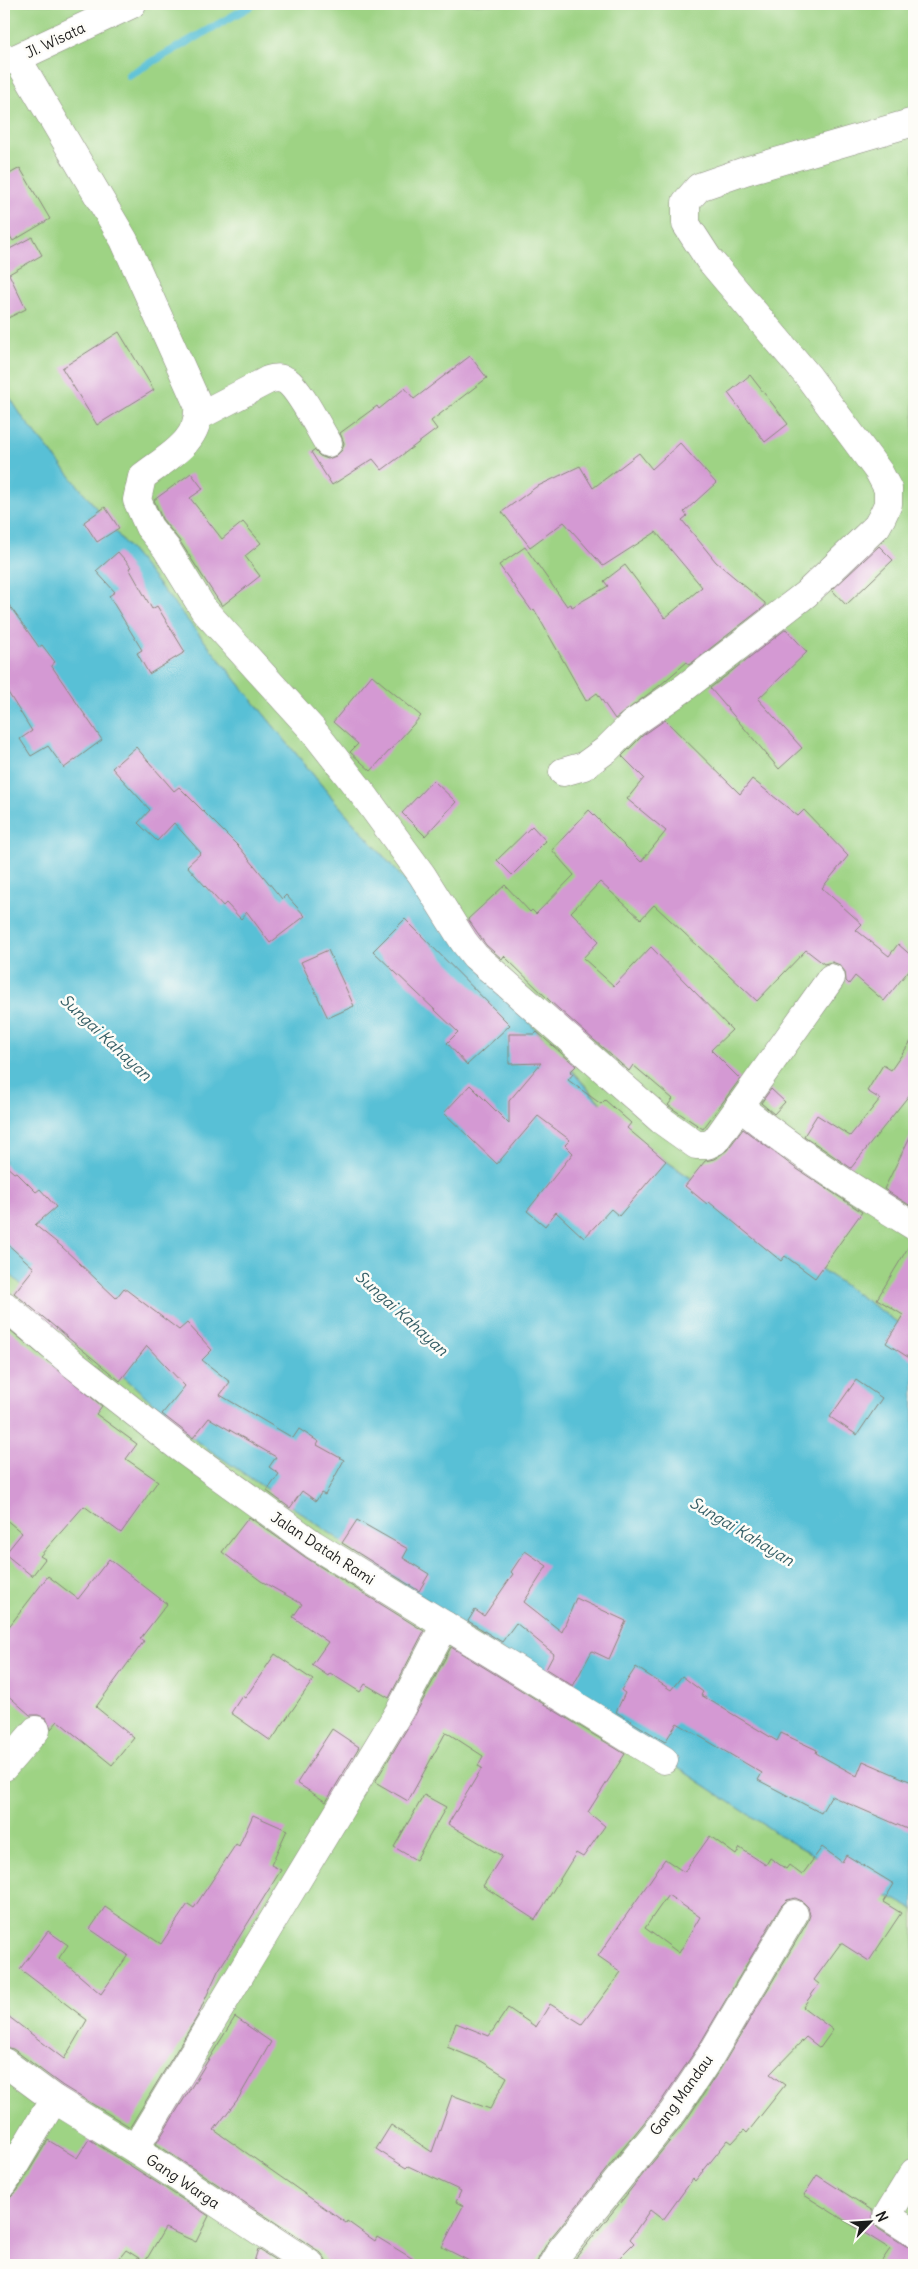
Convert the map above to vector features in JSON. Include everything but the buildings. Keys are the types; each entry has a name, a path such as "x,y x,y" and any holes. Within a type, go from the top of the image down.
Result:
{"street":[{"name":"Jl. Wisata","path":"10,59 132,4"},
{"path":"10,59 124,240 198,405 199,416 194,431 180,450 142,477 137,500 149,526 166,548 204,610 310,728 366,798 422,875 464,942 475,956 661,1120 696,1145 707,1146 715,1141 831,978"},
{"path":"563,772 584,766 606,750 632,724 684,688 806,594 877,526 888,504 888,489 879,472 808,376 708,258 686,224 686,202 698,187 745,170 914,122"},
{"path":"199,416 268,380 278,378 287,381 295,390 328,444"},
{"path":"739,1106 780,1140 855,1190 914,1226"},
{"name":"Jalan Datah Rami","path":"4,1305 74,1364 188,1454 313,1544 664,1760"},
{"path":"135,2149 400,1710 445,1625"},
{"path":"4,1767 36,1730"},
{"name":"Gang Mandau","path":"552,2265 561,2250 673,2112 711,2055 794,1914"},
{"name":"Gang Warga","path":"4,2062 54,2098 135,2149 310,2265"},
{"path":"4,2183 54,2098"},
{"path":"914,2172 887,2216 914,2233"}],"green space":[{"path":"4,4 914,4 914,1334 628,1134 328,793 23,418 4,388"},
{"path":"4,1269 191,1437 469,1629 787,1840 914,1910 914,2265 4,2265"}],"water":[{"name":"Sungai Kahayan","path":"4,388 23,418 328,793 627,1134 914,1334 914,1910 787,1840 469,1629 191,1437 4,1269"}],"waterway":[{"path":"129,75 254,4"}]}
